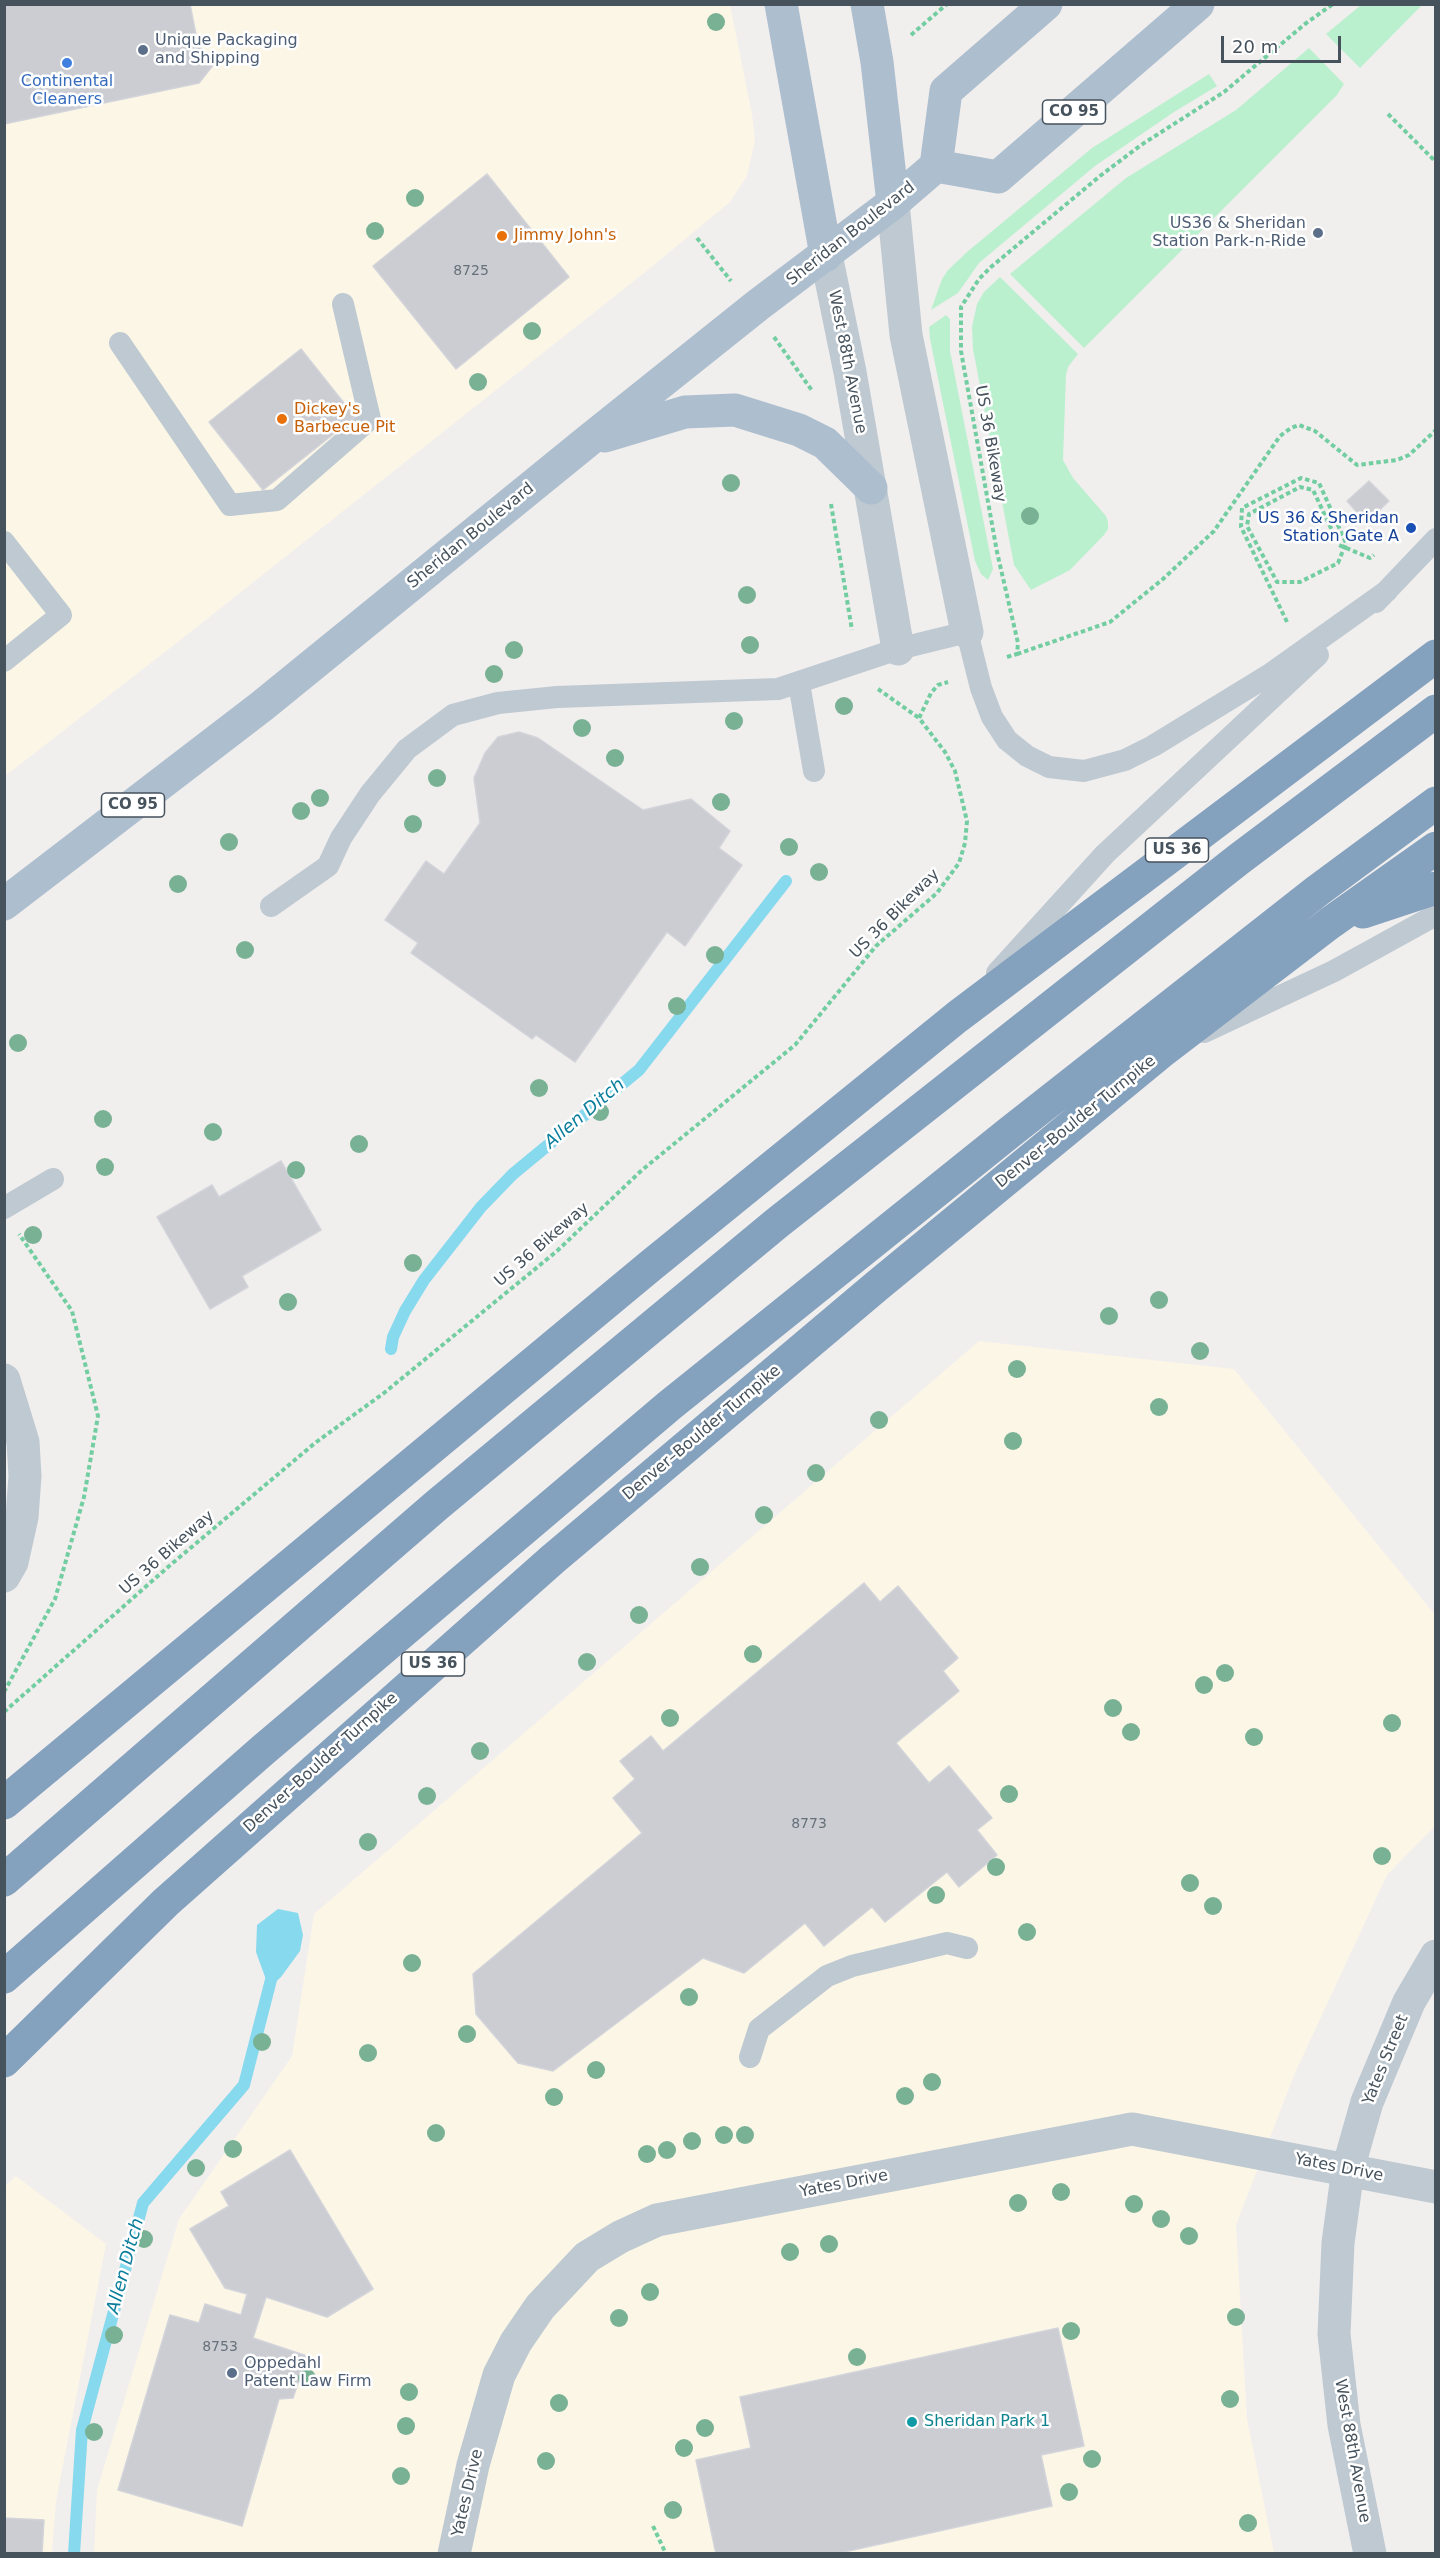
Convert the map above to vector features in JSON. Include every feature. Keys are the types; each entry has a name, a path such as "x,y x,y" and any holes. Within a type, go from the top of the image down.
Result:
{"highway":[{"path":"1396,684 1436,629"},
{"name":"US 36","path":"4,1803 649,1267 957,1017 1436,656"},
{"path":"4,1880 428,1513 777,1223 1230,866 1436,711"},
{"path":"4,1977 263,1750 670,1405 1028,1117 1317,891 1436,803"},
{"name":"Denver–Boulder Turnpike","path":"4,2061 166,1902 544,1566 878,1285 1160,1053 1330,923 1436,848"},
{"path":"1330,923 1436,888"}],"main road":[{"name":"West 88th Avenue","path":"781,4 826,255"},
{"path":"867,4 878,62 893,203"},
{"path":"936,166 946,91 1046,4"},
{"name":"CO 95","path":"936,166 998,177 1198,4"},
{"name":"Sheridan Boulevard","path":"4,904 262,706 589,440 893,203 936,166"},
{"path":"589,440 685,412 735,410 799,430 825,443 871,488"}],"street":[{"path":"893,203 906,335 967,632"},
{"name":"West 88th Avenue","path":"826,255 871,488 898,649"},
{"path":"4,1380 23,1442 26,1476 22,1517 12,1562 4,1576"},
{"name":"Yates Street","path":"1348,2169 1384,2058 1409,2002 1436,1956"},
{"name":"Yates Drive","path":"454,2553 473,2465 495,2386 516,2342 540,2307 586,2257 620,2237 657,2220 1132,2129 1436,2187"},
{"name":"West 88th Avenue","path":"1348,2169 1338,2243 1335,2334 1344,2425 1370,2553"}],"lane":[{"path":"120,343 230,505 277,500 370,419 344,304"},
{"path":"957,1017 1105,854 1387,591 1436,539"},
{"path":"4,661 61,615 9,556"},
{"path":"272,906 328,866 341,838 370,794 407,749 453,715 498,703 557,697 778,689 898,649 967,632 976,669 992,717 1007,740 1027,756 1049,767 1084,771 1125,760 1153,746 1269,675 1387,591"},
{"path":"799,683 814,771"},
{"path":"1160,1053 1334,971 1436,915"},
{"path":"4,1208 53,1179"},
{"path":"750,2057 759,2030 827,1976 852,1966 947,1943 967,1948"}],"path":[{"path":"902,42 946,4"},
{"name":"US 36 Bikeway","path":"1017,654 1018,643 997,552 961,351 961,307 979,279 991,267 1100,176 1141,145 1224,92 1305,24 1333,4"},
{"path":"1388,114 1436,162"},
{"path":"697,238 703,245"},
{"path":"806,378 814,393"},
{"path":"919,718 931,693 938,685 991,662 1110,622 1163,579 1214,531 1280,436 1291,428 1299,425 1315,431 1357,465 1397,460 1409,455 1436,430"},
{"path":"1241,527 1242,508 1301,478 1319,483 1346,543 1338,563 1300,582 1277,582 1247,526 1249,514 1300,487 1312,490 1339,544 1370,558 1379,551"},
{"path":"826,495 832,506 853,638"},
{"name":"US 36 Bikeway","path":"4,1712 168,1567 315,1443 384,1393 548,1259 642,1170 795,1045 876,946 937,893 959,863 965,843 967,821 955,771 945,752 919,718 877,689"},
{"path":"653,2526 666,2553"}],"shaded area":[{"path":"5,5 730,5 755,140 747,176 730,202 649,269 5,776"},
{"path":"979,1341 1234,1369 1436,1616 1435,1826 1387,1875 1295,2073 1236,2225 1247,2419 1274,2553 94,2554 97,2490 179,2219 292,2056 314,1914"},
{"path":"16,2176 106,2244 56,2501 52,2553 5,2554 4,2187"}],"green space":[{"path":"1361,5 1422,5 1360,68 1326,34"},
{"path":"1309,48 1344,84 1337,95 1084,348 1010,274 1126,178 1236,110"},
{"path":"1209,74 1217,86 1174,112 1095,166 979,263 958,293 931,310 942,279 967,252 1092,148"},
{"path":"1000,277 1078,354 1068,367 1066,375 1063,460 1073,478 1106,516 1108,522 1108,529 1104,535 1070,570 1031,590 1014,565 973,349 972,327 977,304 984,292"},
{"path":"946,315 950,319 950,351 993,569 988,580 981,574 975,561 930,339 929,327"}],"water":[{"path":"278,1909 298,1913 303,1935 300,1951 281,1977 269,1988 256,1952 257,1925"}],"building":[{"path":"4,4 190,4 198,45 214,64 199,83 4,124"},
{"path":"487,174 569,277 456,369 373,266"},
{"name":"Dickey's Barbecue Pit","path":"301,349 355,417 263,490 209,422"},
{"path":"1369,481 1389,501 1366,523 1347,501"},
{"path":"519,732 538,738 643,810 691,799 730,831 719,848 742,865 685,946 667,932 575,1062 536,1035 532,1039 411,953 418,943 385,920 426,861 444,874 480,823 474,778 485,753 498,737"},
{"path":"281,1161 321,1230 242,1276 248,1287 210,1309 157,1217 212,1185 219,1197"},
{"path":"864,1583 880,1602 898,1586 958,1658 943,1671 959,1691 896,1743 929,1783 949,1766 992,1818 977,1830 997,1855 959,1887 947,1872 885,1922 872,1907 824,1946 805,1923 744,1973 703,1958 553,2071 518,2063 476,2014 473,1974 642,1833 613,1798 635,1779 620,1761 651,1736 663,1751"},
{"path":"290,2150 373,2289 327,2317 266,2297 253,2338 307,2356 293,2398 279,2399 242,2526 118,2490 170,2315 199,2323 205,2304 241,2315 247,2294 225,2288 190,2229 229,2206 221,2192"},
{"name":"Sheridan Park 1","path":"1058,2328 1084,2446 1041,2455 1052,2506 835,2554 716,2554 696,2460 751,2448 740,2397"},
{"path":"4,2518 44,2520 42,2554 4,2554"}],"waterway":[{"name":"Allen Ditch","path":"391,1349 393,1337 405,1311 424,1280 481,1207 513,1174 639,1070 786,881"},
{"name":"Allen Ditch","path":"74,2554 82,2430 143,2203 244,2085 273,1972"}],"place":[{"name":"Unique Packaging and Shipping","path":"143,50"},
{"name":"Continental Cleaners","path":"67,63"},
{"name":"US36 & Sheridan Station Park-n-Ride","path":"1318,233"},
{"name":"Jimmy John's","path":"502,236"},
{"name":"Dickey's Barbecue Pit","path":"282,419"},
{"name":"US 36 & Sheridan Station Gate A","path":"1411,528"},
{"name":"Oppedahl Patent Law Firm","path":"232,2373"},
{"name":"Sheridan Park 1","path":"912,2422"}]}
